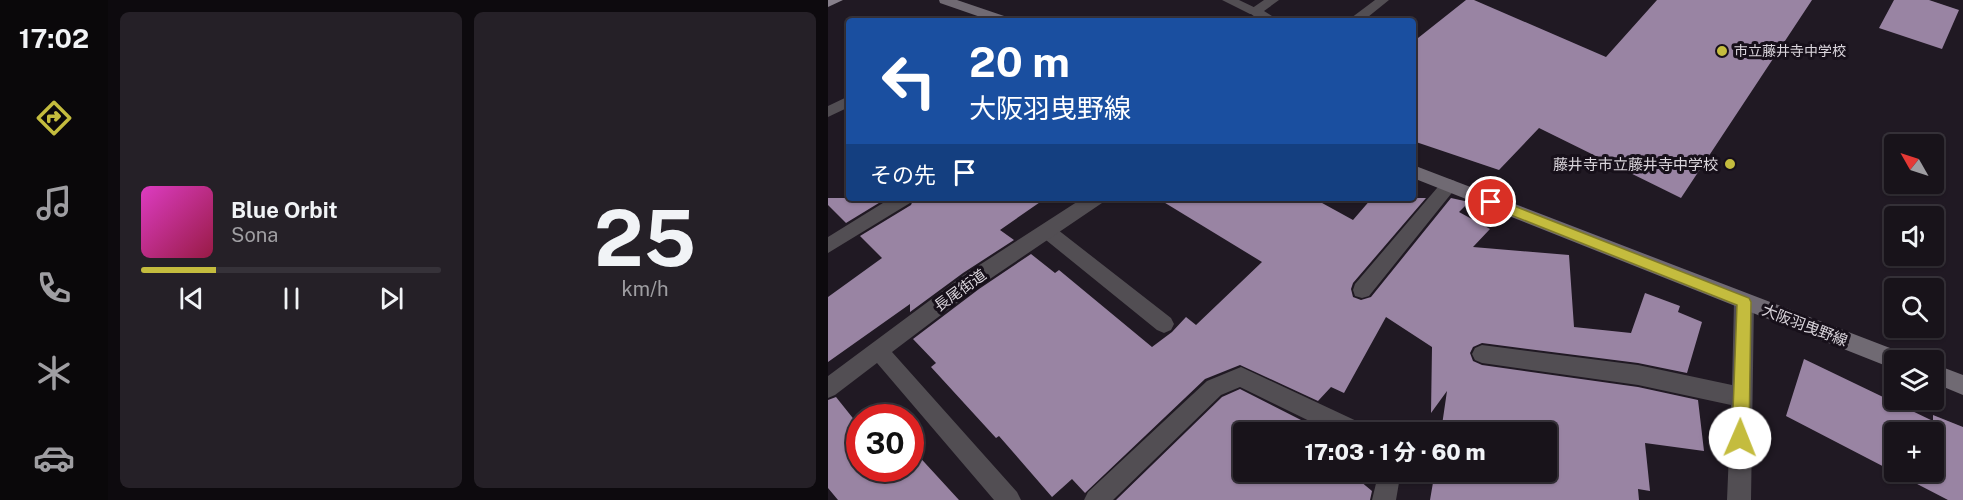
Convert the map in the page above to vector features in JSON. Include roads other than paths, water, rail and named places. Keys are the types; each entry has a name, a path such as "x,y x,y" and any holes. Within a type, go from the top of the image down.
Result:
{"main road":[{"path":"828,3 837,0"},
{"path":"945,0 996,18"},
{"name":"大阪羽曳野線","path":"1416,172 1884,355"},
{"path":"1944,378 1963,385"}],"street":[{"path":"1228,0 1268,18"},
{"path":"1255,11 1273,0"},
{"path":"1358,18 1383,0"},
{"path":"828,112 846,103"},
{"path":"1362,290 1449,185"},
{"path":"828,246 899,201"},
{"name":"長尾街道","path":"828,388 971,281 1092,201"},
{"path":"1047,231 1164,324"},
{"path":"1739,500 1744,302"},
{"path":"878,350 1009,500"},
{"path":"1482,354 1638,375 1742,397"},
{"path":"1096,500 1214,388 1241,377 1335,422"},
{"path":"1384,500 1388,482"}],"place":[{"name":"市立藤井寺中学校","path":"1722,51"},
{"name":"藤井寺市立藤井寺中学校","path":"1730,164"}]}
